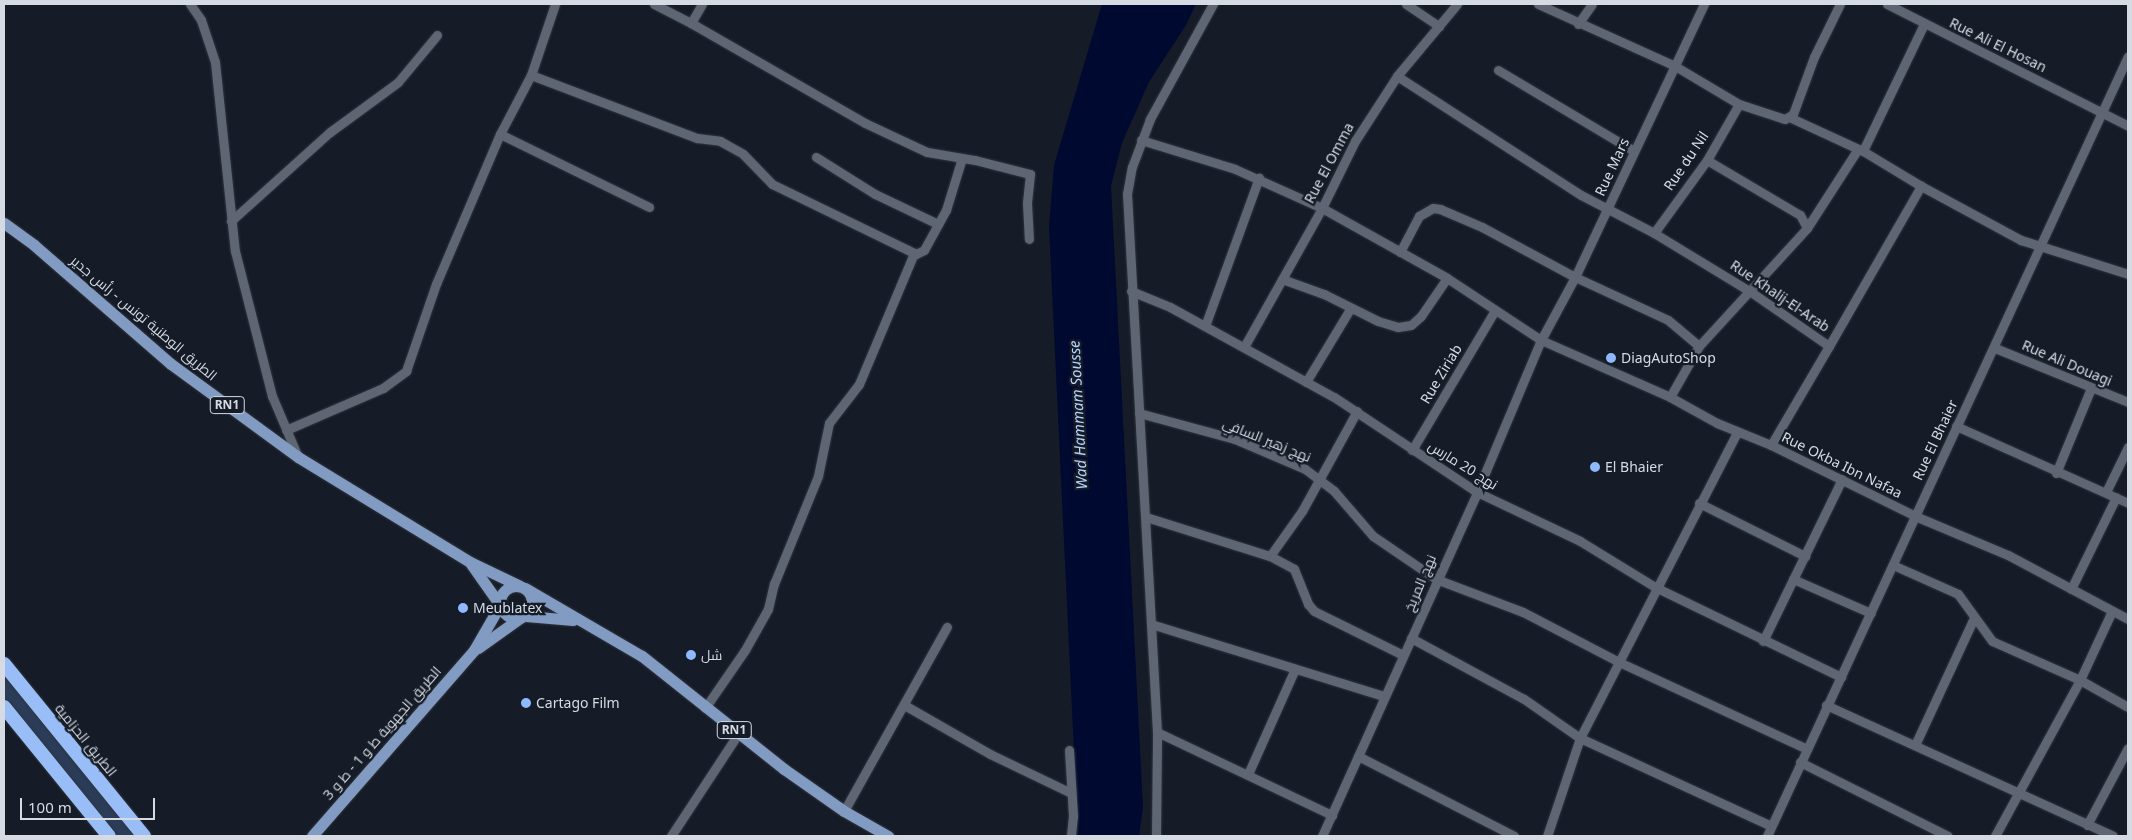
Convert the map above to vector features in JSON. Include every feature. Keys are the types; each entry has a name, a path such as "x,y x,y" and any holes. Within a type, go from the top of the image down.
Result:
{"highway":[{"name":"الطريق الحزامية","path":"4,664 144,836"},
{"path":"4,707 110,836"}],"main road":[{"name":"الطريق الوطنية تونس - رأس جدير","path":"4,223 34,245 171,364 298,457 470,562 523,587 642,656 738,734 844,811 888,836"},
{"name":"الطريق الوطنية تونس - رأس جدير","path":"470,562 500,605"},
{"path":"500,605 507,588 523,587 530,593 533,605 523,617"},
{"name":"RN1","path":"500,605 509,617 523,617"},
{"name":"الطريق الجهوية ط و 1 - ط و 3","path":"312,836 474,650 500,605"},
{"name":"الطريق الوطنية تونس - رأس جدير","path":"523,617 582,622"},
{"name":"الطريق الجهوية ط و 1 - ط و 3","path":"474,650 523,617"}],"street":[{"path":"190,4 200,20 214,62 231,221 258,345 286,430 298,457"},
{"path":"286,430 383,388 406,371 436,284 500,134 531,74 555,4"},
{"path":"654,4 691,23 865,123 927,152 1030,174 1027,203 1029,239"},
{"path":"691,23 702,4"},
{"path":"1156,836 1157,732 1127,194 1141,140 1161,95 1202,29 1213,4"},
{"path":"1406,4 1439,26"},
{"name":"Rue El Omma","path":"1244,347 1322,208 1355,141 1397,76 1458,4"},
{"path":"1538,4 1578,24 1674,66 1739,104 1788,118 1861,150 1921,186 2022,240 2128,274"},
{"path":"1578,24 1592,4"},
{"name":"Rue Mars","path":"1541,340 1575,277 1704,4"},
{"path":"1788,118 1793,114 1814,58 1840,4"},
{"name":"Rue Ali El Hosan","path":"1887,4 2128,126"},
{"path":"1670,397 1699,346 1807,228 1861,150 1892,93 1924,24"},
{"path":"231,221 330,132 398,82 437,35"},
{"name":"Rue El Bhaier","path":"1767,836 1956,426 1996,348 2040,246 2128,56"},
{"path":"1498,70 1634,151"},
{"path":"531,74 697,138 720,141 742,154 772,184 914,254 922,252 938,224 962,158"},
{"name":"Rue Khalij-El-Arab","path":"1397,76 1607,210 1654,233 1750,292 1829,346 1921,186"},
{"name":"Rue du Nil","path":"1654,233 1706,160 1739,104"},
{"path":"500,134 649,207"},
{"name":"Rue Okba Ibn Nafaa","path":"1141,140 1259,178 1322,208 1447,278 1494,312 1541,340 1670,397 1737,432 1771,445 1915,516 2008,555 2128,619"},
{"path":"816,157 875,194 938,224"},
{"path":"1706,160 1800,214 1807,228"},
{"path":"1205,326 1259,178"},
{"path":"1400,252 1419,216 1433,208 1482,227 1575,277 1668,320 1699,346"},
{"path":"705,708 745,650 768,609 774,584 818,476 829,423 860,384 914,254"},
{"path":"1282,279 1324,294 1387,324 1411,325 1430,305 1447,278"},
{"name":"نهج 20 مارس","path":"1131,291 1205,326 1357,411 1412,450 1477,492 1580,540 1655,587 1763,641 1841,677"},
{"path":"1306,382 1350,308"},
{"name":"Rue Ziriab","path":"1412,450 1494,312"},
{"name":"نهج المريخ","path":"1322,836 1383,696 1477,492 1541,340"},
{"path":"1771,445 1829,346"},
{"name":"Rue Ali Douagi","path":"1996,348 2128,402"},
{"path":"2056,473 2091,388"},
{"path":"1270,556 1320,480 1357,411"},
{"name":"نهج زهير السافي","path":"1140,413 1235,439 1296,465 1334,490 1373,536 1436,579 1523,612 1619,662 1807,749"},
{"path":"1956,426 2056,473 2106,492 2128,503"},
{"path":"1547,836 1580,738 1655,587 1737,432"},
{"path":"2106,492 2128,448"},
{"path":"1763,641 1842,479"},
{"path":"2071,589 2116,497"},
{"path":"1699,503 1805,556"},
{"path":"1146,517 1270,556 1294,569 1308,604 1314,612 1403,655"},
{"path":"1893,565 1958,594 1992,641 2080,680 2128,707"},
{"path":"1794,579 1871,613"},
{"path":"1995,836 2080,680 2112,611"},
{"path":"1915,745 1974,618"},
{"path":"1151,624 1383,696"},
{"path":"844,811 906,706 948,626"},
{"path":"1411,638 1524,699 1580,738 1771,826"},
{"path":"1248,774 1295,669"},
{"path":"1826,705 2017,794 2113,836"},
{"path":"906,706 990,754 1071,793"},
{"path":"1157,732 1332,815"},
{"path":"672,836 738,734"},
{"path":"2087,825 2128,748"},
{"path":"1068,750 1071,836"},
{"path":"1358,756 1494,832 1514,836"},
{"path":"1800,762 1948,836"}],"shaded area":[{"path":"4,673 137,836 115,836 4,698"}],"water":[{"name":"Wad Hammam Sousse","path":"1102,4 1196,4 1186,25 1149,82 1122,143 1111,186 1143,807 1139,836 1078,836 1049,227 1054,165"}],"place":[{"name":"DiagAutoShop","path":"1611,358"},
{"name":"El Bhaier","path":"1595,467"},
{"name":"Meublatex","path":"463,608"},
{"name":"شل","path":"691,655"},
{"name":"Cartago Film","path":"526,703"}]}
